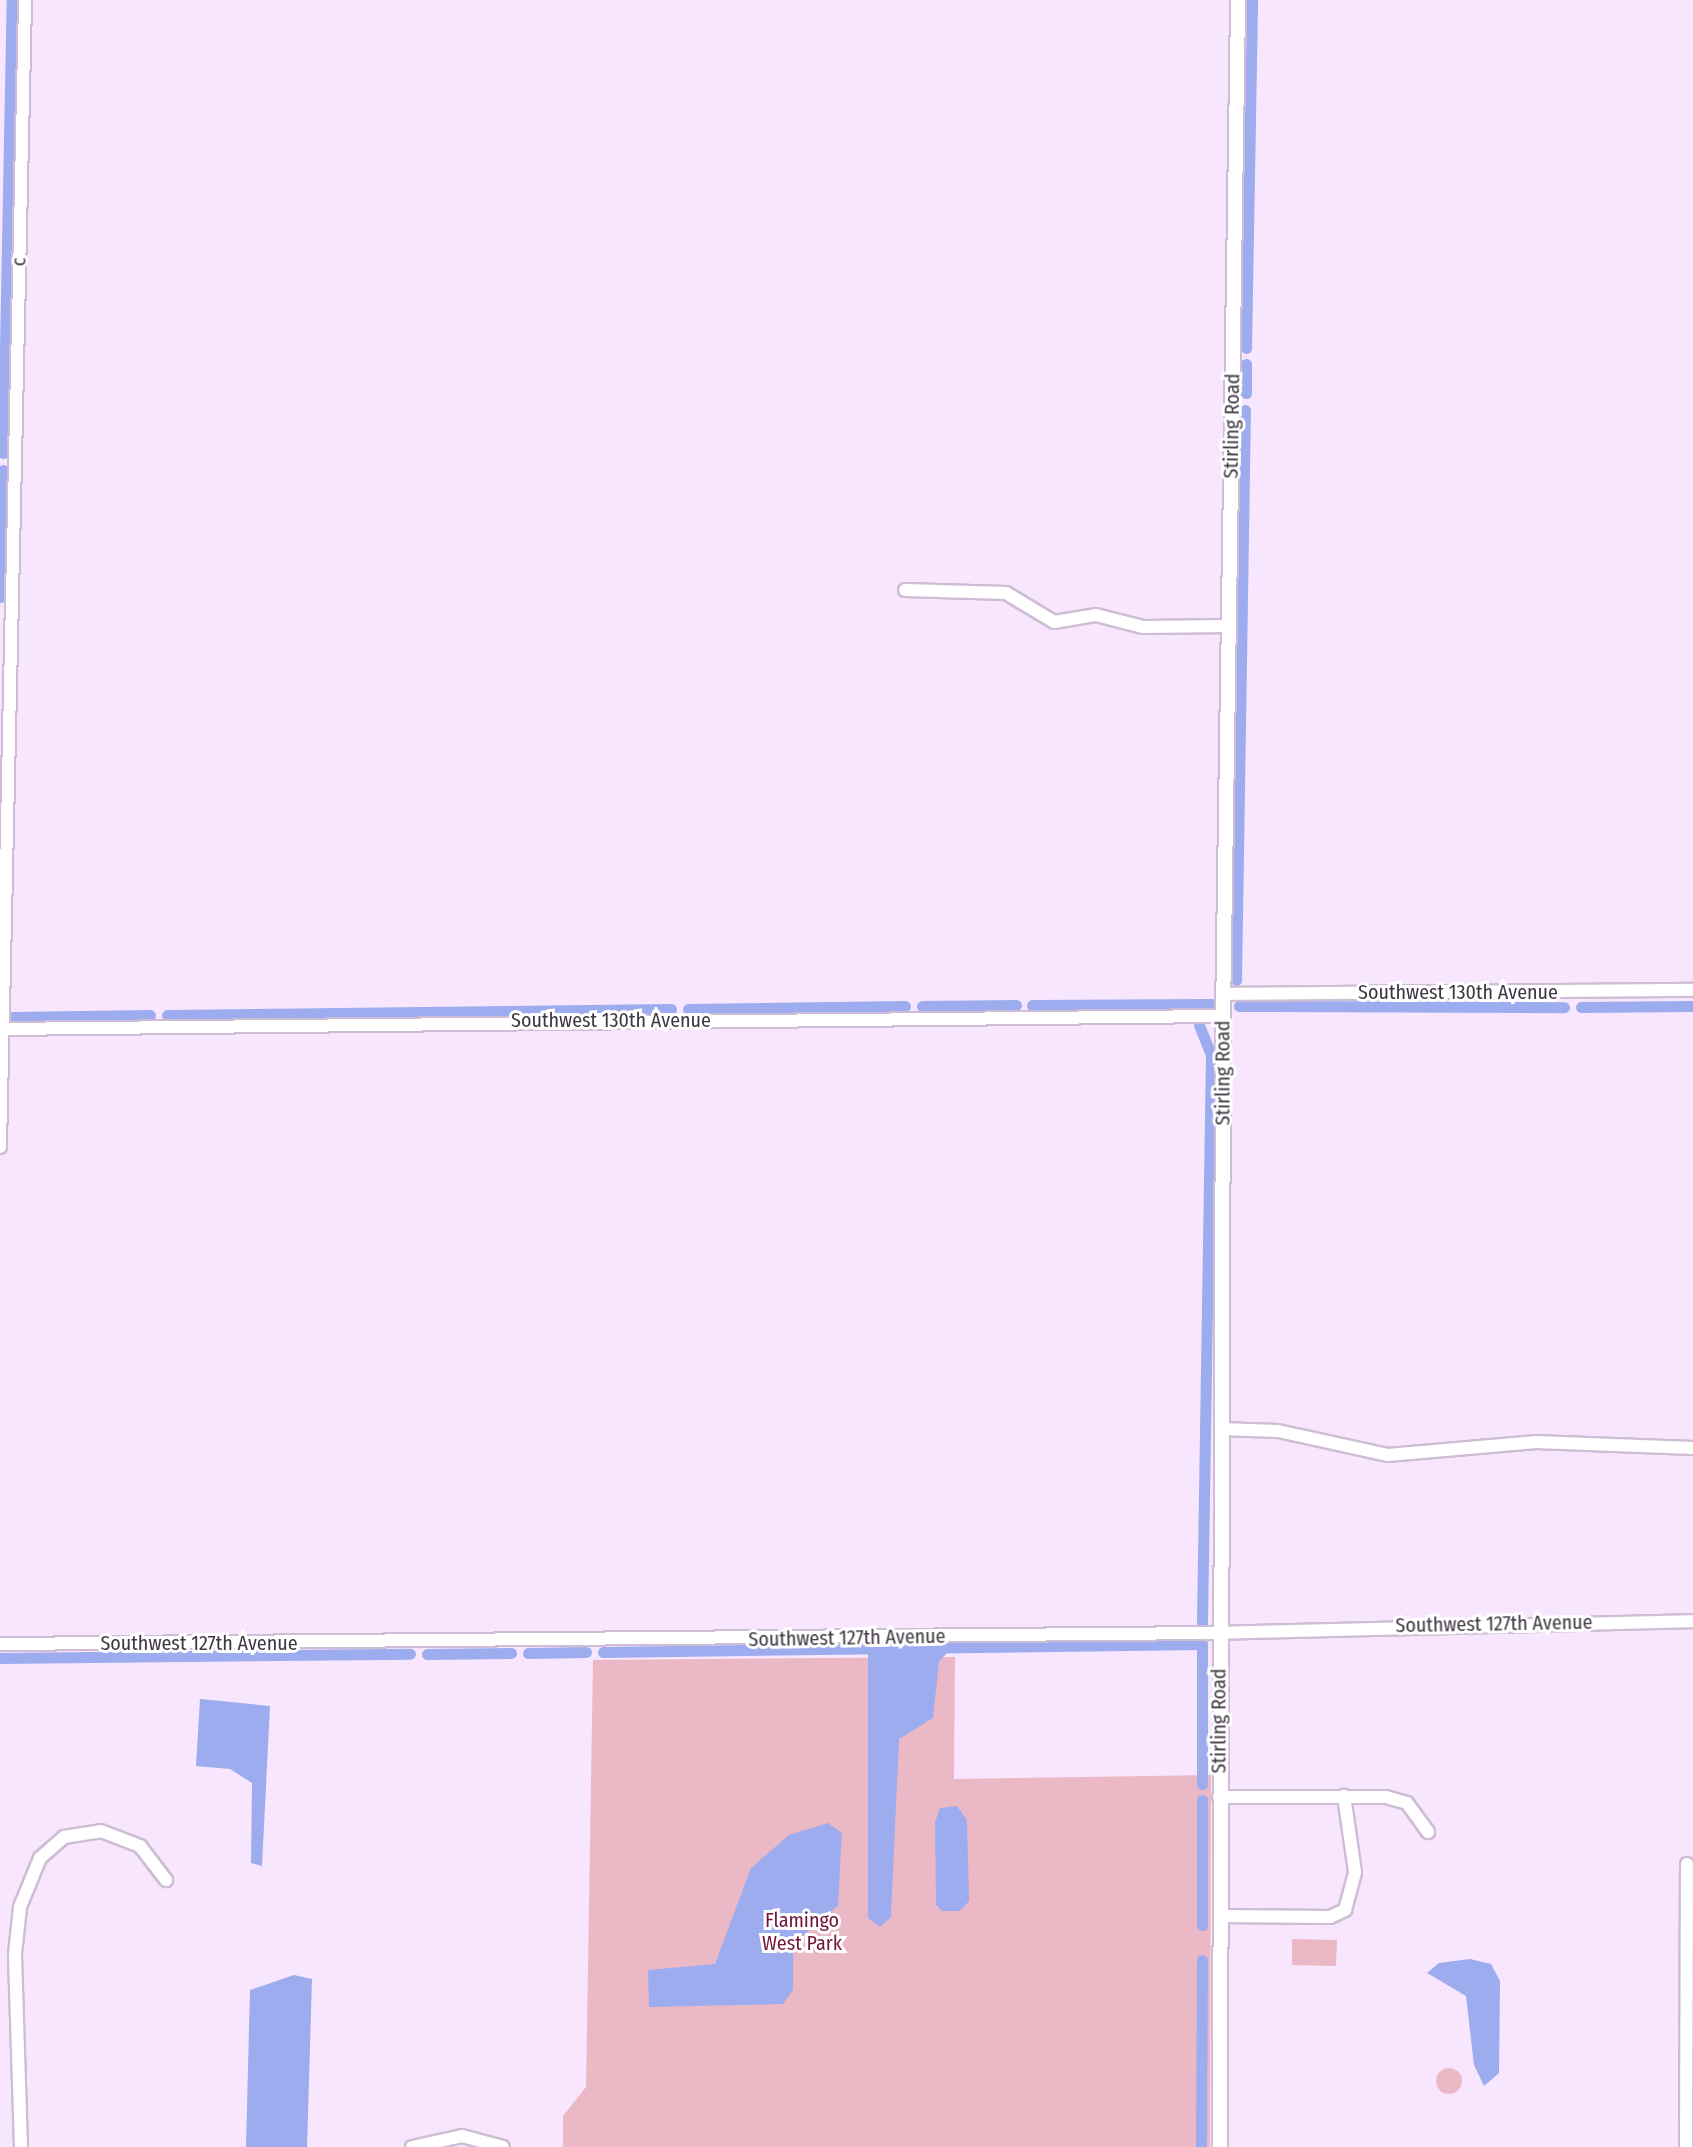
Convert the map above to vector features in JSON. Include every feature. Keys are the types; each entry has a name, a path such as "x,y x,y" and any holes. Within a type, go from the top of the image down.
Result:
{"street":[{"name":"c","path":"0,1147 25,0"},
{"name":"Stirling Road","path":"1220,2147 1223,994 1238,0"},
{"path":"905,590 1006,593 1054,622 1096,615 1143,627 1229,626"},
{"name":"Southwest 130th Avenue","path":"1223,994 1693,990"},
{"name":"Southwest 130th Avenue","path":"1,1029 1223,1016"},
{"path":"1221,1429 1278,1431 1388,1455 1536,1442 1693,1448"},
{"name":"Southwest 127th Avenue","path":"0,1644 1693,1621"},
{"path":"1220,1916 1330,1917 1345,1910 1355,1872 1344,1796"},
{"path":"1219,1797 1344,1796 1407,1803 1428,1832"},
{"path":"21,2147 15,1954 20,1907 40,1858 64,1837 101,1831 140,1846 166,1880"},
{"path":"1686,2147 1687,1864"},
{"path":"412,2147 462,2136 503,2147"}],"green space":[{"name":"Flamingo West Park","path":"955,1657 954,1779 1211,1775 1210,2147 563,2147 563,2116 586,2087 593,1660"},
{"path":"1292,1939 1337,1940 1336,1966 1292,1965"},
{"path":"1449,2068 1458,2072 1462,2081 1458,2090 1449,2094 1440,2090 1436,2081 1440,2072"}],"water":[{"path":"868,1650 950,1650 939,1661 933,1718 899,1739 891,1917 880,1927 868,1918"},
{"path":"200,1699 270,1706 262,1866 251,1863 252,1783 230,1769 196,1766"},
{"path":"957,1806 967,1820 969,1901 960,1911 942,1911 936,1905 935,1822 940,1808"},
{"path":"828,1823 842,1833 838,1906 793,1944 793,1990 783,2004 649,2007 648,1970 715,1964 751,1868 789,1835"},
{"path":"1470,1959 1491,1964 1500,1981 1499,2073 1484,2086 1474,2065 1466,1996 1427,1973 1439,1963"},
{"path":"294,1975 312,1979 307,2147 246,2147 250,1990"}],"waterway":[{"path":"3,453 12,0"},
{"path":"1246,348 1252,0"},
{"path":"1246,364 1246,393"},
{"path":"1236,980 1245,410"},
{"path":"0,597 3,470"},
{"path":"1032,1005 1212,1004"},
{"path":"922,1006 1016,1005"},
{"path":"688,1009 905,1006"},
{"path":"1239,1006 1564,1007"},
{"path":"1581,1007 1693,1006"},
{"path":"167,1015 671,1009"},
{"path":"13,1017 150,1015"},
{"path":"1199,1025 1211,1055 1202,1624"},
{"path":"603,1652 1202,1644 1202,1784"},
{"path":"528,1653 586,1652"},
{"path":"427,1654 511,1653"},
{"path":"0,1658 410,1654"},
{"path":"1202,1800 1202,1925"},
{"path":"1201,2147 1202,1960"}]}
